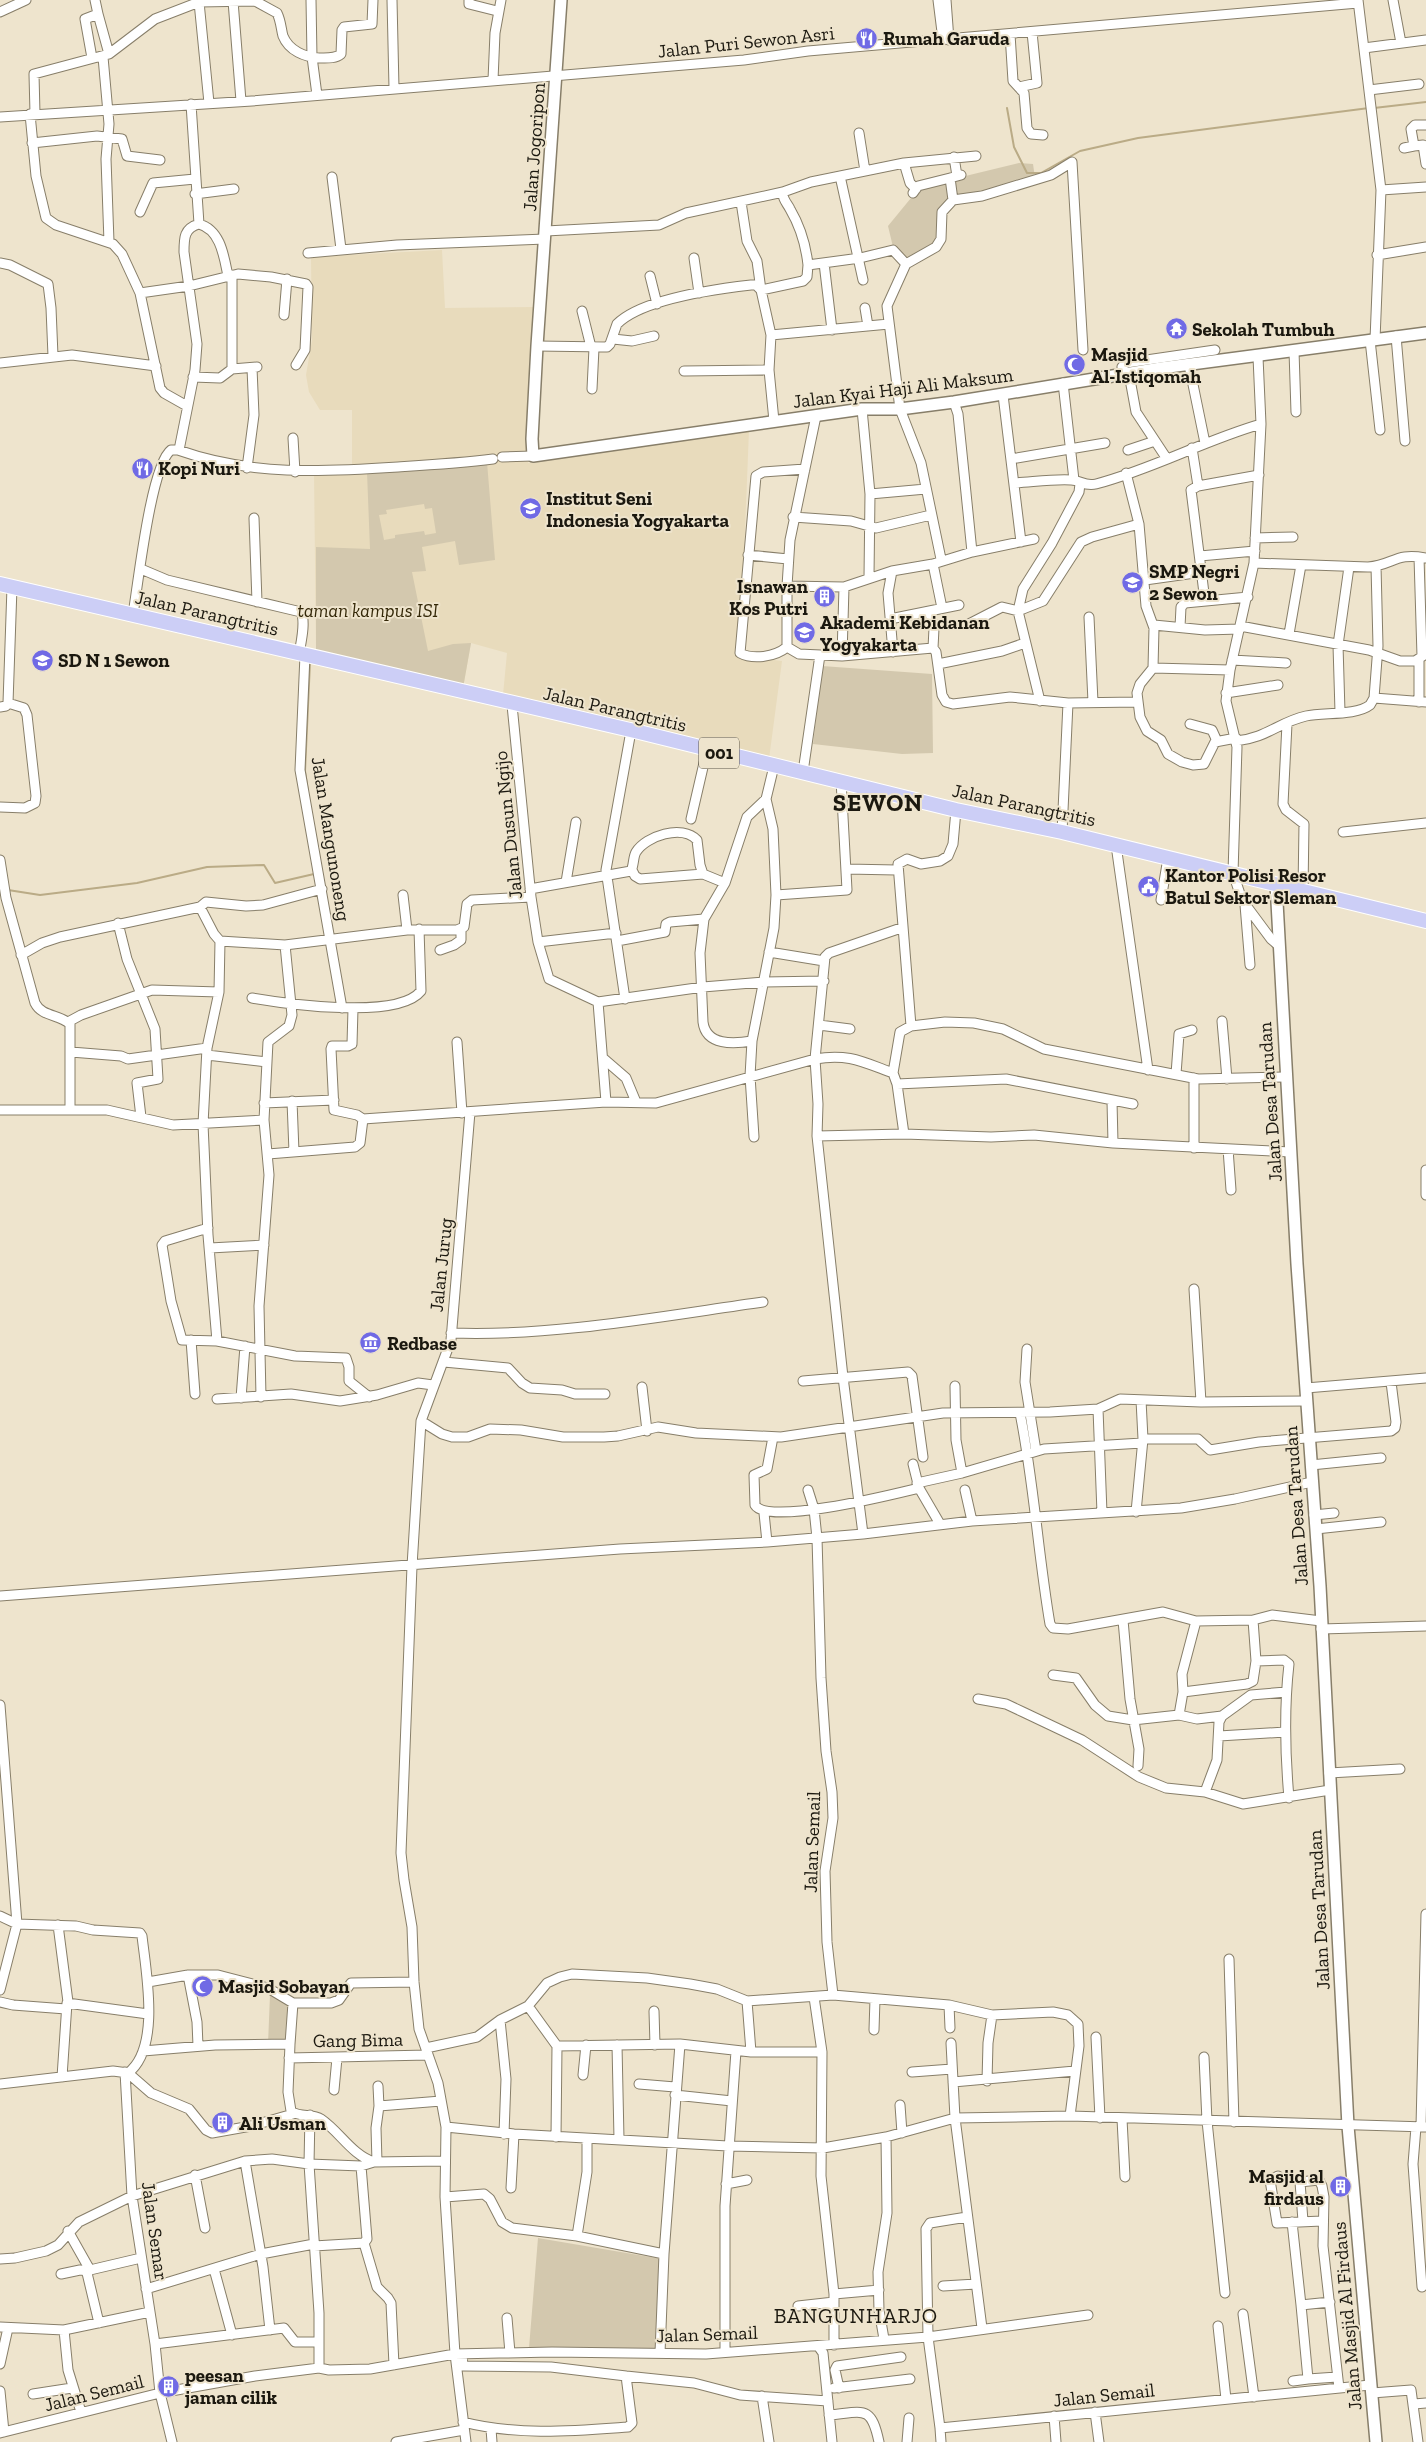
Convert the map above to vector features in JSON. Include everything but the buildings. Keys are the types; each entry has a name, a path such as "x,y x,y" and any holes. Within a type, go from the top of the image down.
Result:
{"main road":[{"name":"Jalan Parangtritis","path":"6,585 774,766 841,780 956,810 1062,832 1426,920"}],"street":[{"path":"0,12 26,0"},
{"path":"96,0 106,55 108,137 106,159 109,242"},
{"path":"187,406 162,391 140,294 122,254 109,242 56,225 46,218 39,190 32,142 32,75 106,55 155,19 199,2 221,0 253,0 262,3 277,13 287,43 300,54 312,57 339,56 342,50 342,29 371,24 374,13 373,0"},
{"path":"311,0 312,57 317,95"},
{"path":"392,0 394,88"},
{"path":"469,0 468,4 498,11"},
{"path":"493,80 498,11 501,0"},
{"name":"Jalan Jogoripon","path":"538,346 561,0"},
{"path":"1393,0 1401,43"},
{"path":"233,1 242,101"},
{"path":"942,1 946,40"},
{"path":"1358,1 1381,190 1372,340 1380,430"},
{"name":"Jalan Puri Sewon Asri","path":"0,117 242,101 744,60 808,51 946,40 1358,1"},
{"path":"199,2 210,103"},
{"path":"374,13 392,11"},
{"path":"92,58 85,19 98,14"},
{"path":"1019,87 1037,83 1032,32"},
{"path":"1010,34 1013,81 1024,92 1029,132 1034,135 1043,135"},
{"path":"1364,48 1426,40"},
{"path":"1369,90 1419,84"},
{"path":"191,104 195,194 199,224"},
{"path":"1414,146 1412,126 1426,125"},
{"path":"859,134 865,171"},
{"path":"32,142 108,137 122,139 127,156 160,160"},
{"path":"1404,148 1423,145 1426,164"},
{"path":"308,253 660,225 686,213 783,192 811,182 904,163 976,156"},
{"path":"941,560 918,454 900,409 888,303 906,264 936,247 941,239 942,212 953,200 956,177 954,158"},
{"path":"953,200 982,196 1051,175 1072,162 1083,350"},
{"path":"904,163 908,178 914,189 918,186 956,177"},
{"path":"840,176 843,196 860,258 863,280"},
{"path":"332,177 341,249"},
{"path":"140,212 153,183 195,179"},
{"path":"1381,190 1426,186"},
{"path":"195,194 234,189"},
{"path":"760,290 804,281 808,274 804,242 794,217 783,197 783,192"},
{"path":"741,202 747,241 757,260 760,290 771,335 769,370 774,421"},
{"path":"179,450 193,377 197,344 184,238 189,229 199,224 208,227 215,234 230,275 232,369"},
{"path":"1377,255 1426,247"},
{"path":"808,266 860,258 893,250 906,264"},
{"path":"694,258 699,293"},
{"path":"0,263 10,265 48,284 52,308 53,356"},
{"path":"824,263 832,330"},
{"path":"140,294 189,286 230,275 244,274 287,280 308,287 306,348 304,355 296,365"},
{"path":"650,276 657,304"},
{"path":"284,315 287,280"},
{"path":"133,614 147,531 162,465 169,451 179,450 214,462 247,468 295,472 357,470 533,456 532,439 538,346 592,348 608,346 615,327 620,321 657,304 699,293 753,284 760,290"},
{"path":"865,308 868,326"},
{"path":"582,311 592,348 592,390"},
{"path":"771,335 889,324"},
{"name":"Jalan Kyai Haji Ali Maksum","path":"533,456 862,409 900,409 1003,395 1063,383 1127,374 1160,363 1188,365 1258,357 1426,332"},
{"path":"612,339 632,341 654,336"},
{"path":"1396,336 1405,441"},
{"path":"1160,363 1215,350"},
{"path":"1294,351 1296,412"},
{"path":"0,363 53,356 89,356 156,366"},
{"path":"1258,357 1261,424 1254,563 1226,693 1228,711 1236,740 1238,761 1232,873 1246,905 1271,939 1278,945"},
{"path":"1188,365 1205,443"},
{"path":"193,377 220,378 232,369 255,367 254,415 247,468"},
{"path":"684,371 769,370"},
{"path":"1127,374 1136,412 1167,459"},
{"path":"1040,701 1018,611 1023,589 1052,544 1078,492 1069,448 1063,383"},
{"path":"1003,395 1021,542"},
{"path":"954,402 958,414 972,552"},
{"path":"862,409 870,494 869,577"},
{"path":"787,647 788,559 793,517 816,416"},
{"path":"1014,483 1077,482 1096,484 1261,424"},
{"path":"293,438 295,472"},
{"path":"1128,450 1155,441"},
{"path":"1011,459 1105,443"},
{"path":"1192,448 1198,486"},
{"path":"787,647 771,655 749,656 740,653 748,555 756,476 763,472 805,469"},
{"path":"1126,473 1139,524 1146,606 1154,625 1154,668 1140,684 1137,702 1140,716 1147,731 1161,740 1168,754 1177,760 1193,765 1204,764 1216,741 1212,730 1190,724"},
{"path":"1205,600 1191,492 1198,486 1259,475"},
{"path":"870,494 926,490"},
{"path":"793,517 851,521 876,528 931,515"},
{"path":"141,569 167,580 257,602 254,518"},
{"path":"968,625 1002,608 1018,611 1038,604 1048,596 1081,542 1092,536 1139,524"},
{"path":"1255,538 1293,537"},
{"path":"787,586 844,587 869,577 892,571 933,564 972,552 1034,539"},
{"path":"1200,556 1254,551"},
{"path":"748,555 788,559"},
{"path":"1254,563 1349,567 1376,566 1401,556 1422,558 1422,702 1374,698"},
{"path":"933,564 942,608"},
{"path":"1289,634 1302,565"},
{"path":"1216,741 1259,738 1305,716 1365,708 1370,705 1374,698 1376,653 1376,566"},
{"path":"1340,712 1338,645 1349,567"},
{"path":"892,571 889,586 893,652"},
{"path":"1145,580 1202,572"},
{"path":"0,808 31,806 35,803 36,796 27,715 24,708 4,705 6,585"},
{"path":"842,656 844,587"},
{"path":"1180,627 1183,604 1205,600 1248,597"},
{"name":"Jalan Mangunoneng","path":"257,602 302,613 300,770 342,1008"},
{"path":"890,619 959,604"},
{"path":"929,610 934,628 933,648 936,652 942,696 946,702 953,704 1010,697 1068,703 1137,702"},
{"path":"1089,617 1093,702"},
{"path":"1154,625 1240,628 1289,634 1376,653 1400,661 1422,657"},
{"path":"938,664 1002,651 1025,643"},
{"path":"787,647 795,653 842,656 933,648"},
{"path":"803,772 820,655"},
{"path":"1232,660 1286,663"},
{"path":"1154,668 1230,670"},
{"path":"1226,693 1278,685"},
{"path":"1062,832 1068,703"},
{"name":"Jalan Dusun Ngijo","path":"512,704 531,893 538,942 549,979 598,1002"},
{"path":"1286,724 1284,804 1288,813 1300,819 1304,824 1303,890"},
{"path":"625,999 606,875 611,831 631,731"},
{"path":"691,819 706,750"},
{"path":"754,1137 750,1076 752,1041 774,928 776,895 773,829 766,799 774,766"},
{"path":"776,895 847,890 841,780"},
{"path":"752,1041 732,1044 710,1036 704,1027 700,953 704,919 726,883 747,817 766,799"},
{"path":"911,1026 896,870 899,862 904,859 921,864 940,861 948,856 953,844 956,810"},
{"path":"566,882 576,822"},
{"path":"1343,832 1426,824"},
{"path":"704,874 700,864 698,842 689,834 681,832 666,834 640,848 635,855 632,870 635,876 640,879 704,874 726,883"},
{"path":"1116,845 1148,1070"},
{"path":"1161,900 1168,858"},
{"path":"0,860 6,898 36,1006 44,1012 68,1022 72,1029 70,1109"},
{"path":"847,869 896,870"},
{"path":"440,950 459,943 461,940 461,929 464,927 467,904 472,900 531,893 566,882 632,870"},
{"name":"Jalan Desa Tarudan","path":"1276,884 1286,1077 1316,1529 1348,2126"},
{"path":"21,954 60,937 200,906 206,902 213,901 246,906 263,905 322,889"},
{"path":"403,895 407,930"},
{"path":"1246,905 1250,965"},
{"path":"200,906 214,934 220,941 219,992 207,1052 203,1124 208,1228 217,1341"},
{"path":"538,942 665,932 666,924 670,922 704,919"},
{"path":"118,923 127,959 155,1029 158,1079 140,1082 136,1086 141,1118"},
{"path":"863,1534 843,1377 817,1136 818,1104 815,1059 824,981 824,960 829,953 902,928"},
{"path":"252,998 293,1005 353,1009 409,1001 421,991 419,929"},
{"path":"220,941 285,945 407,930 461,929"},
{"path":"261,1397 259,1306 268,1194 268,1154 264,1103 269,1041 289,1026 293,1005 285,945"},
{"path":"769,952 824,960"},
{"path":"606,1102 598,1002 703,987 764,982 824,981"},
{"path":"68,1022 81,1015 159,989 219,992"},
{"path":"353,1009 352,1044 331,1047 335,1111 357,1115 363,1119 606,1102 656,1104 750,1076 835,1055 848,1057 893,1073"},
{"path":"1222,1021 1227,1079"},
{"path":"904,1134 897,1084 893,1073 900,1032 911,1026 945,1022 974,1023 1003,1029 1044,1049 1194,1078 1286,1077"},
{"path":"819,1025 850,1029"},
{"path":"1176,1074 1179,1034 1192,1030"},
{"name":"Jalan Jurug","path":"457,1042 466,1112 451,1333 444,1362 421,1421 412,1566 402,1853 404,1880 412,1927 414,1982 419,2029 438,2083 446,2127 444,2161 445,2197 466,2442"},
{"path":"71,1052 122,1056 128,1059 207,1052 267,1062"},
{"path":"604,1059 626,1078 636,1102"},
{"path":"1194,1078 1194,1148"},
{"path":"897,1084 1006,1080 1133,1104"},
{"path":"264,1103 334,1100"},
{"path":"292,1101 294,1152"},
{"path":"1112,1101 1114,1143"},
{"path":"0,1110 108,1110 166,1125 264,1120"},
{"path":"268,1154 354,1147 360,1142 363,1119"},
{"path":"817,1136 904,1134 991,1138 1034,1135 1114,1143 1291,1152"},
{"path":"1228,1149 1231,1190"},
{"path":"1426,1170 1426,1195"},
{"path":"208,1228 165,1242 162,1245 171,1301 181,1338 217,1341 295,1356 346,1358 349,1367 349,1381 368,1397"},
{"path":"210,1248 264,1245"},
{"path":"1194,1289 1201,1402"},
{"path":"451,1333 500,1333 552,1329 763,1302"},
{"path":"191,1340 195,1394"},
{"path":"241,1398 244,1346"},
{"path":"1027,1349 1025,1382 1030,1412 1036,1516 1043,1580 1052,1626 1068,1630 1163,1612 1196,1621 1253,1620 1276,1616 1321,1625 1426,1626"},
{"path":"444,1362 508,1368 522,1383 530,1388 562,1390 575,1394 605,1394"},
{"path":"803,1381 908,1372 912,1376 923,1457"},
{"path":"1306,1388 1426,1378"},
{"path":"764,1513 800,1512 859,1501 918,1486 1032,1452 1142,1441 1198,1439 1210,1450 1309,1437 1394,1429 1396,1422 1391,1382"},
{"path":"217,1399 300,1394 322,1400 340,1401 368,1397 418,1383 434,1385"},
{"path":"955,1386 956,1440 962,1473"},
{"path":"642,1387 647,1431"},
{"path":"421,1421 442,1434 452,1437 468,1437 490,1430 521,1430 570,1438 618,1436 647,1431 658,1426 696,1433 774,1437 849,1428 918,1416 955,1413 1020,1413 1098,1409 1120,1399 1201,1402 1307,1401"},
{"path":"1136,1512 1142,1441 1141,1400"},
{"path":"1098,1409 1102,1514"},
{"path":"1020,1413 1032,1452"},
{"path":"767,1542 764,1513 755,1505 754,1475 767,1469 774,1437"},
{"path":"1311,1465 1381,1458"},
{"path":"913,1464 918,1486 940,1524"},
{"path":"0,1596 620,1549 767,1542 1036,1516 1136,1512 1204,1505 1312,1482"},
{"path":"808,1490 814,1509 817,1538"},
{"path":"964,1490 972,1521"},
{"path":"1314,1516 1334,1513"},
{"path":"1316,1529 1381,1522"},
{"name":"Jalan Semail","path":"817,1538 821,1678 833,1801 833,1818 825,1871 827,1942 833,1995"},
{"path":"1123,1620 1133,1720 1139,1749 1138,1766"},
{"path":"1183,1692 1251,1683 1255,1678 1256,1661 1253,1620"},
{"path":"1179,1715 1183,1692 1182,1674 1196,1621"},
{"path":"1256,1661 1287,1661 1289,1664 1285,1732 1288,1795"},
{"path":"1053,1675 1076,1678 1102,1712 1108,1716 1133,1720 1179,1715 1197,1719 1222,1716 1252,1695 1286,1692"},
{"path":"978,1699 1006,1704 1075,1736 1139,1777 1156,1785 1205,1792 1244,1804 1288,1795 1330,1790"},
{"path":"0,1705 17,1924 0,1990"},
{"path":"1205,1792 1217,1760 1219,1722 1222,1716"},
{"path":"1218,1736 1285,1732"},
{"path":"1329,1774 1400,1769"},
{"path":"1422,2287 1413,2164 1421,2127 1426,1914"},
{"path":"0,1916 17,1924 76,1926 93,1930 140,1933 148,1982 148,2014 141,2060 127,2072"},
{"path":"58,1925 67,2005 62,2077"},
{"path":"1230,1959 1234,2122"},
{"path":"556,2137 557,2046 528,2006 547,1984 560,1977 572,1974 648,1978 717,1989 747,2001 833,1995 949,2005 992,2015 1043,2012 1062,2014 1072,2017 1078,2024 1078,2046 1070,2116"},
{"path":"148,1982 188,1975 218,1975 268,1988 293,2003 336,2002 342,1998 353,1983 414,1982"},
{"path":"188,1975 194,2003 198,2046"},
{"path":"814,1997 822,2052 823,2148 821,2176 834,2298 833,2345"},
{"path":"874,2030 875,1999"},
{"path":"747,2001 751,2052"},
{"path":"0,2002 14,2005 67,2005 148,2014"},
{"path":"293,2003 288,2101 293,2114"},
{"path":"949,2005 950,2028"},
{"name":"Gang Bima","path":"289,2058 337,2058 427,2051 477,2037 500,2020 528,2006"},
{"path":"654,2011 655,2044"},
{"path":"987,2081 988,2043 992,2015"},
{"path":"500,2020 506,2079 504,2134"},
{"path":"1096,2037 1100,2118"},
{"path":"951,2042 955,2118 982,2328"},
{"path":"143,2051 198,2046 290,2044"},
{"path":"557,2046 680,2044 751,2052 822,2052"},
{"path":"660,2353 664,2254 680,2044"},
{"path":"583,2075 586,2045"},
{"path":"617,2045 619,2139"},
{"path":"725,2351 726,2184 736,2051"},
{"path":"1204,2057 1207,2121 1225,2294"},
{"path":"334,2090 337,2058"},
{"path":"912,2072 952,2069"},
{"path":"0,2084 119,2070 127,2072 151,2093 189,2110 206,2130 212,2133 250,2126 293,2114 310,2115 322,2120 369,2164"},
{"name":"Jalan Semar","path":"127,2072 132,2196 155,2344 160,2393 172,2442"},
{"path":"953,2082 987,2081 1075,2072"},
{"path":"639,2084 732,2101"},
{"path":"378,2086 379,2106 369,2164 368,2231 364,2243 377,2287 391,2304 394,2365"},
{"path":"379,2106 441,2101"},
{"path":"900,2105 902,2133"},
{"path":"310,2115 309,2164 319,2313 318,2342 320,2368"},
{"path":"446,2127 504,2134 556,2137 728,2146 823,2148 886,2137 955,2118 1070,2116 1421,2127"},
{"path":"1122,2119 1125,2177"},
{"name":"Jalan Masjid Al Firdaus","path":"1348,2126 1376,2442"},
{"path":"511,2188 514,2134"},
{"path":"884,2339 879,2310 879,2290 881,2244 886,2213 886,2137"},
{"path":"577,2236 587,2172 587,2138"},
{"path":"0,2259 15,2258 46,2251 58,2245 79,2222 132,2196 245,2161 272,2159 309,2164 369,2164 444,2161"},
{"path":"245,2161 261,2254 270,2330"},
{"path":"195,2175 205,2228"},
{"path":"1278,2176 1270,2180 1276,2222 1280,2224 1322,2221"},
{"path":"1303,2221 1300,2182 1316,2179 1321,2182 1322,2186 1323,2246 1339,2388"},
{"path":"726,2184 747,2180"},
{"path":"445,2197 484,2194 490,2199 498,2216 506,2226 523,2230 577,2236 664,2254"},
{"path":"941,2442 928,2337 926,2229 930,2223 968,2217"},
{"path":"1292,2222 1308,2379"},
{"path":"68,2232 89,2270 87,2274 99,2323"},
{"path":"146,2289 261,2254 314,2245 364,2243"},
{"path":"61,2274 89,2270 141,2258"},
{"path":"214,2269 232,2335"},
{"path":"943,2286 976,2284"},
{"path":"798,2306 879,2290"},
{"path":"1301,2304 1330,2302"},
{"path":"0,2364 4,2327 64,2330 150,2312"},
{"path":"1243,2314 1254,2397"},
{"name":"Jalan Semail","path":"2,2432 160,2393 256,2376 320,2368 328,2370 370,2369 459,2354 552,2352 706,2354 725,2351 820,2349 833,2345 884,2339 928,2337 982,2328 1088,2315"},
{"path":"501,2365 506,2353 507,2318"},
{"path":"1218,2326 1226,2400"},
{"path":"155,2344 284,2328 295,2342 318,2342"},
{"path":"64,2330 72,2388 81,2412"},
{"path":"820,2349 827,2389 832,2442"},
{"path":"551,2367 552,2352"},
{"path":"459,2354 463,2366 551,2367 694,2383 728,2393 828,2402"},
{"path":"839,2388 835,2370 837,2366 901,2357"},
{"path":"396,2442 464,2426 557,2433 630,2426 632,2423 626,2376"},
{"path":"1293,2381 1337,2377"},
{"path":"827,2389 910,2379"},
{"path":"33,2394 72,2388"},
{"name":"Jalan Semail","path":"940,2428 1339,2388 1410,2389 1414,2404"},
{"path":"0,2390 2,2432"},
{"path":"762,2396 769,2442"},
{"path":"1421,2438 1414,2404 1426,2402"},
{"path":"829,2415 861,2412 871,2417 874,2419 879,2442"},
{"path":"1096,2412 1099,2442"},
{"path":"1054,2416 1056,2442"},
{"path":"907,2442 909,2418"},
{"path":"491,2429 492,2442"}],"shaded area":[{"name":"Institut Seni Indonesia Yogyakarta","path":"442,250 445,308 536,307 528,463 749,430 740,656 782,661 769,759 503,695 507,653 471,643 463,688 316,652 314,471 352,469 352,410 320,410 309,392 306,375 312,340 311,257"}],"green space":[{"path":"1019,163 1033,164 1035,178 982,195 953,197 940,210 939,231 937,238 930,247 904,259 893,247 888,226 920,187"},
{"name":"taman kampus ISI","path":"487,462 495,560 459,565 455,541 422,547 426,571 412,572 428,651 453,644 471,643 463,688 316,652 316,547 370,549 367,472","holes":["424,504 425,509 432,508 436,533 425,535 424,531 395,535 395,538 384,540 379,515 387,514 386,510"]},
{"path":"822,666 932,674 933,753 902,754 813,744"},
{"path":"270,1995 291,2006 288,2043 268,2044"},
{"path":"538,2238 662,2259 655,2349 529,2348"}],"waterway":[{"path":"1374,108 1426,102"},
{"path":"1007,108 1014,147 1027,173 1041,173 1080,151 1138,138 1369,108"},
{"path":"308,792 305,771 310,662"},
{"path":"8,890 40,895 137,883 207,867 264,865 275,883 314,874"}],"place":[{"name":"Rumah Garuda","path":"867,38"},
{"name":"Sekolah Tumbuh","path":"1176,329"},
{"name":"Masjid Al-Istiqomah","path":"1075,365"},
{"name":"Kopi Nuri","path":"142,468"},
{"name":"Institut Seni Indonesia Yogyakarta","path":"530,509"},
{"name":"SMP Negri 2 Sewon","path":"1133,582"},
{"name":"Isnawan Kos Putri","path":"824,597"},
{"name":"Akademi Kebidanan Yogyakarta","path":"804,633"},
{"name":"SD N 1 Sewon","path":"42,660"},
{"name":"Kantor Polisi Resor Batul Sektor Sleman","path":"1149,886"},
{"name":"Redbase","path":"371,1343"},
{"name":"Masjid Sobayan","path":"202,1986"},
{"name":"Ali Usman","path":"223,2123"},
{"name":"Masjid al firdaus","path":"1340,2187"},
{"name":"peesan jaman cilik","path":"169,2386"}],"district":[{"name":"SEWON","path":"878,802"},
{"name":"BANGUNHARJO","path":"856,2315"}]}
